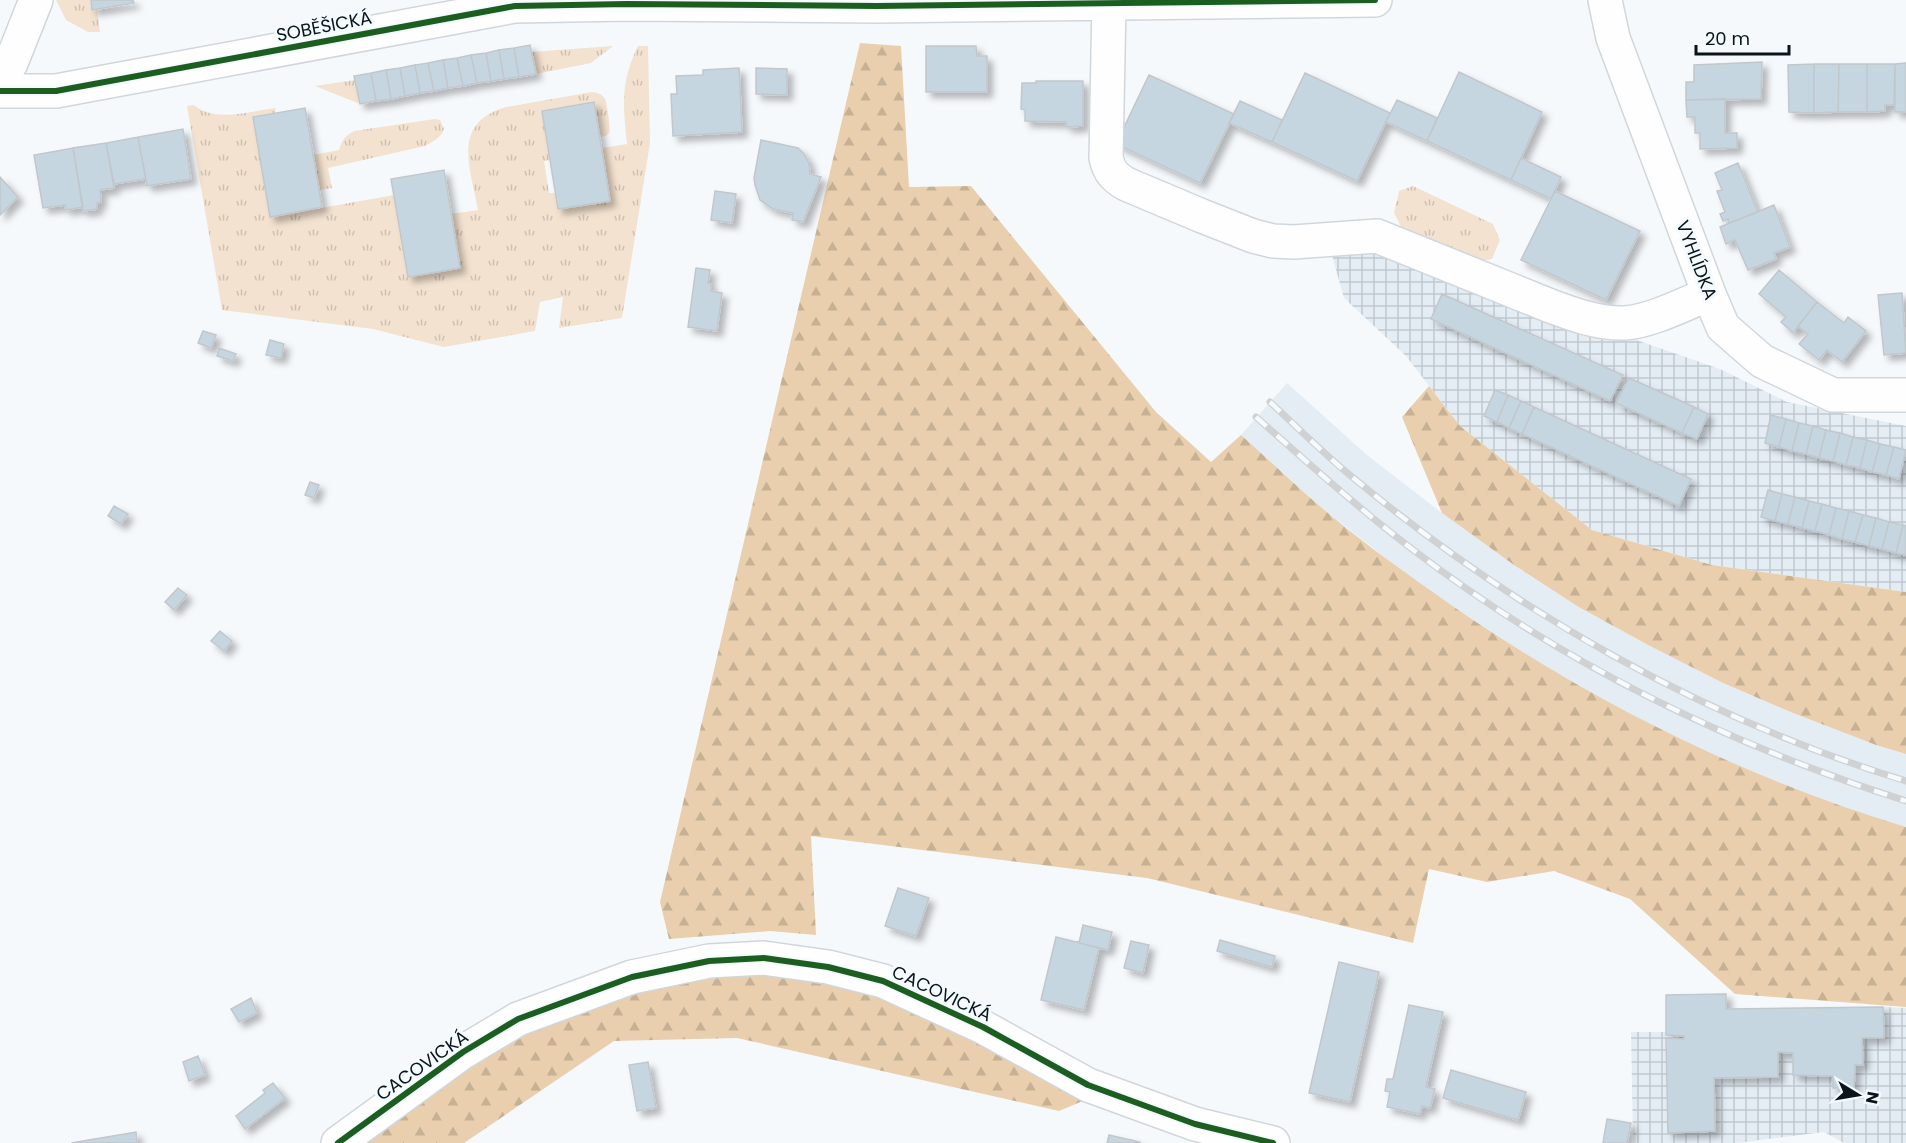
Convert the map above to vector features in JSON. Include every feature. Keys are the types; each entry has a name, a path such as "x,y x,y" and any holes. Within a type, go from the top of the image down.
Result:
{"street":[{"path":"0,82 11,63 36,0"},
{"name":"SOBĚŠICKÁ","path":"0,91 56,91 515,6 1375,0"},
{"name":"VYHLÍDKA","path":"1605,0 1613,38 1723,327 1762,361 1833,395 1906,395"},
{"path":"1110,3 1106,158 1109,169 1116,178 1126,184 1253,236 1273,241 1294,242 1377,236 1566,312 1603,321 1626,323 1660,314 1709,294"},
{"name":"CACOVICKÁ","path":"338,1143 463,1052 518,1019 632,977 709,961 764,958 828,967 883,981 983,1027 1088,1085 1195,1124 1273,1143"}],"shaded area":[{"path":"1383,241 1472,283 1720,369 1787,402 1906,426 1906,592 1712,565 1592,530 1460,426 1406,356 1344,298 1329,245"},
{"path":"1287,383 1367,455 1442,513 1514,565 1577,606 1723,683 1793,713 1906,754 1906,827 1853,811 1767,778 1694,746 1615,707 1542,666 1400,569 1323,509 1241,435"},
{"path":"1726,994 1726,1009 1906,1008 1906,1143 1844,1143 1824,1132 1737,1143 1633,1143 1631,1032 1666,1032 1666,995"}],"green space":[{"path":"56,0 91,0 92,10 97,10 100,32 88,32 66,20"},
{"path":"860,43 901,46 909,187 971,186 1156,412 1211,462 1241,435 1322,508 1375,550 1485,628 1542,664 1599,697 1718,757 1780,783 1906,827 1906,1007 1735,994 1630,899 1554,871 1487,882 1429,869 1413,943 1147,878 811,836 816,935 770,931 669,939 660,902"},
{"path":"613,46 591,63 536,74 531,52"},
{"path":"638,46 648,46 650,143 622,318 559,328 563,297 540,302 535,331 444,347 373,329 222,310 187,106 194,105 202,110 222,115 276,108 275,113 253,117 271,217 394,195 408,277 460,268 451,214 478,210 469,163 468,148 471,135 477,124 489,114 506,107 592,92 603,96 607,105 610,127 609,133 605,136 600,137 594,102 542,111 550,160 544,161 549,193 555,193 558,209 610,201 602,148 627,144 624,94 628,71"},
{"path":"355,80 360,104 315,86"},
{"path":"440,120 444,129 441,135 425,146 328,168 332,188 319,190 313,155 339,150 344,139 354,131"},
{"path":"1413,186 1493,224 1500,240 1492,259 1470,263 1404,232 1394,213 1399,191"},
{"path":"1429,386 1460,426 1592,530 1712,565 1906,592 1906,754 1793,713 1723,683 1648,645 1577,606 1514,565 1442,513 1402,417"},
{"path":"694,974 819,975 976,1034 1090,1098 1059,1111 737,1038 614,1041 464,1143 368,1143 477,1059 583,1005"}],"building":[{"path":"91,0 133,0 134,3 92,10"},
{"path":"530,45 536,74 519,77 514,48"},
{"path":"926,46 976,46 977,56 987,56 987,92 926,92"},
{"path":"514,48 519,77 504,79 499,50"},
{"path":"499,50 504,79 491,81 486,53"},
{"path":"486,53 491,81 477,83 471,55"},
{"path":"471,55 477,83 463,86 457,58"},
{"path":"457,58 463,86 448,88 443,60"},
{"path":"443,60 448,88 434,91 428,63"},
{"path":"1762,62 1761,99 1686,100 1686,82 1694,82 1694,65"},
{"path":"428,63 434,91 420,93 415,65"},
{"path":"1906,63 1906,112 1895,112 1895,64"},
{"path":"1814,64 1814,113 1789,112 1788,65"},
{"path":"1814,64 1839,64 1838,112 1814,113"},
{"path":"1839,64 1867,64 1867,112 1838,112"},
{"path":"1867,64 1895,64 1894,105 1885,105 1885,111 1867,112"},
{"path":"415,65 420,93 405,96 400,68"},
{"path":"400,68 405,96 391,99 386,70"},
{"path":"739,68 742,132 673,136 671,94 677,94 676,76 703,75 703,70"},
{"path":"756,68 787,69 787,95 756,94"},
{"path":"386,70 391,99 376,101 371,73"},
{"path":"1459,72 1542,112 1511,180 1427,141"},
{"path":"371,73 376,101 360,104 354,76"},
{"path":"1305,73 1390,113 1357,181 1272,142"},
{"path":"1149,75 1234,114 1200,183 1116,144"},
{"path":"1036,81 1083,81 1083,126 1067,127 1066,122 1025,121 1025,110 1021,109 1022,83 1036,83"},
{"path":"1725,99 1725,133 1737,133 1737,148 1700,149 1700,133 1695,133 1695,117 1687,117 1686,100"},
{"path":"1397,100 1437,118 1427,141 1386,122"},
{"path":"1240,101 1282,120 1272,142 1229,123"},
{"path":"594,102 610,201 558,209 542,111"},
{"path":"305,108 322,207 270,217 253,117"},
{"path":"183,129 191,179 147,186 138,137"},
{"path":"138,137 146,179 114,184 106,143"},
{"path":"761,140 798,148 809,163 810,174 821,177 803,222 792,220 793,213 773,209 760,200 754,178"},
{"path":"106,143 114,188 100,190 101,202 97,203 97,209 83,211 73,148"},
{"path":"73,148 83,207 66,210 65,205 43,208 34,155"},
{"path":"1521,158 1561,177 1551,199 1511,180"},
{"path":"1738,163 1758,212 1729,223 1728,219 1723,221 1720,214 1725,212 1717,191 1722,190 1715,173"},
{"path":"444,170 460,268 408,277 391,179"},
{"path":"0,177 18,197 0,215"},
{"path":"715,191 736,194 732,223 711,220"},
{"path":"1555,191 1640,231 1606,300 1521,260"},
{"path":"1774,205 1790,247 1774,253 1776,259 1748,270 1735,240 1726,244 1720,227"},
{"path":"696,268 710,270 708,283 711,284 711,291 722,293 717,331 688,327"},
{"path":"1779,270 1817,302 1793,333 1781,322 1786,317 1759,294"},
{"path":"1902,293 1906,353 1884,355 1878,295"},
{"path":"1442,294 1623,375 1610,401 1431,319"},
{"path":"1817,302 1844,323 1848,317 1866,331 1842,362 1827,350 1819,360 1799,344 1808,334 1798,326"},
{"path":"203,331 216,335 211,348 198,343"},
{"path":"270,340 284,344 281,358 266,355"},
{"path":"219,348 236,354 233,361 217,356"},
{"path":"1629,378 1694,407 1682,433 1616,403"},
{"path":"1495,390 1508,395 1497,422 1484,416"},
{"path":"1508,395 1521,401 1509,428 1497,422"},
{"path":"1521,401 1534,407 1522,434 1509,428"},
{"path":"1534,407 1691,479 1679,506 1522,434"},
{"path":"1694,407 1708,414 1697,439 1682,433"},
{"path":"1771,415 1786,419 1779,447 1765,443"},
{"path":"1786,419 1799,423 1792,451 1779,447"},
{"path":"1799,423 1813,426 1806,454 1792,451"},
{"path":"1813,426 1826,430 1819,458 1806,454"},
{"path":"1826,430 1840,433 1833,461 1819,458"},
{"path":"1840,433 1853,437 1846,465 1833,461"},
{"path":"1853,437 1867,440 1860,468 1846,465"},
{"path":"1867,440 1880,444 1872,472 1860,468"},
{"path":"1880,444 1894,447 1886,475 1872,472"},
{"path":"1894,447 1906,450 1899,479 1886,475"},
{"path":"310,482 319,485 314,498 305,495"},
{"path":"1768,490 1782,494 1775,521 1761,517"},
{"path":"1782,494 1795,497 1788,524 1775,521"},
{"path":"1795,497 1809,501 1802,528 1788,524"},
{"path":"1809,501 1822,504 1815,531 1802,528"},
{"path":"1822,504 1836,508 1829,535 1815,531"},
{"path":"114,506 128,514 121,524 108,516"},
{"path":"1836,508 1849,511 1842,539 1829,535"},
{"path":"1849,511 1863,515 1855,542 1842,539"},
{"path":"1863,515 1876,518 1869,546 1855,542"},
{"path":"1876,518 1889,522 1882,549 1869,546"},
{"path":"1889,522 1903,525 1896,553 1882,549"},
{"path":"1903,525 1906,526 1906,555 1896,553"},
{"path":"178,588 187,595 174,610 165,602"},
{"path":"220,631 232,641 224,651 211,641"},
{"path":"898,888 929,898 916,936 885,926"},
{"path":"1083,925 1112,932 1108,950 1079,943"},
{"path":"1056,937 1079,941 1079,943 1099,948 1084,1010 1041,1000"},
{"path":"1220,940 1275,956 1272,967 1217,951"},
{"path":"1131,941 1149,945 1143,973 1124,968"},
{"path":"1339,962 1379,972 1350,1102 1309,1093"},
{"path":"1726,994 1726,1009 1883,1007 1884,1038 1862,1038 1863,1065 1855,1065 1854,1088 1833,1088 1833,1076 1793,1075 1793,1053 1778,1052 1778,1077 1714,1078 1715,1131 1668,1133 1666,1038 1684,1039 1684,1036 1666,1035 1666,995"},
{"path":"251,998 257,1013 239,1022 231,1009"},
{"path":"1409,1005 1443,1012 1426,1087 1435,1089 1430,1108 1422,1106 1420,1114 1387,1107 1390,1092 1385,1091 1387,1079 1393,1079"},
{"path":"198,1056 205,1075 189,1081 183,1062"},
{"path":"648,1062 656,1108 637,1111 629,1065"},
{"path":"1451,1070 1526,1092 1518,1120 1443,1098"},
{"path":"273,1083 285,1098 245,1129 236,1116 265,1093 263,1090"},
{"path":"1607,1119 1631,1123 1627,1143 1603,1143"},
{"path":"136,1132 137,1143 71,1143"},
{"path":"1109,1135 1140,1142 1140,1143 1107,1143"}],"railway":[{"path":"1270,402 1320,449 1413,525 1478,572 1613,656 1684,693 1757,726 1831,756 1906,781"},
{"path":"1256,417 1352,501 1412,549 1468,590 1587,664 1648,696 1775,754 1906,801"}],"cycle path":[{"path":"0,91 56,91 515,6 627,4 877,6 1375,0"},
{"path":"338,1143 463,1052 518,1019 632,977 709,961 764,958 828,967 883,981 983,1027 1088,1085 1195,1124 1273,1143"}]}
